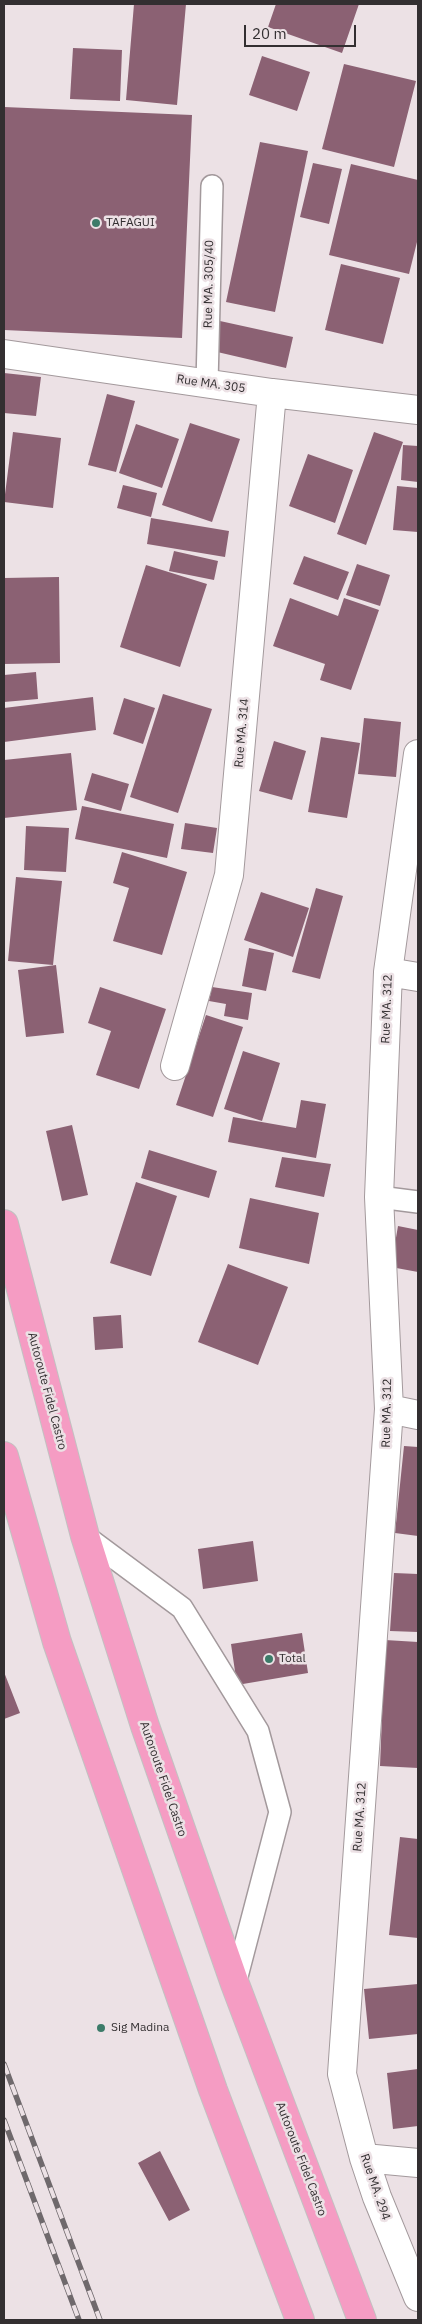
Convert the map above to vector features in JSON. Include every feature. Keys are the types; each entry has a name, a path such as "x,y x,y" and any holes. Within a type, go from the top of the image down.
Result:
{"highway":[{"name":"Autoroute Fidel Castro","path":"4,1224 85,1536 145,1726 235,1984 362,2320"},
{"path":"4,1456 57,1642 213,2090 300,2320"}],"street":[{"name":"Rue MA. 305","path":"4,354 272,393 418,410"},
{"name":"Rue MA. 314","path":"174,1066 229,875 272,393"},
{"name":"Rue MA. 312","path":"342,2074 389,1408 379,1197 388,972 418,754"},
{"path":"388,972 418,977"},
{"path":"389,1408 418,1415"},
{"name":"Rue MA. 294","path":"342,2074 364,2158 377,2197 418,2297"},
{"path":"364,2158 418,2163"}],"lane":[{"name":"Rue MA. 305/40","path":"207,383 212,186"},
{"path":"379,1197 418,1202"},
{"path":"85,1536 182,1608 258,1732 280,1812 235,1984"}],"building":[{"path":"134,4 186,4 177,105 126,100"},
{"path":"276,4 359,4 342,53 268,27"},
{"path":"73,48 122,50 120,101 70,99"},
{"path":"262,56 310,72 297,111 249,95"},
{"path":"344,64 416,81 394,167 322,149"},
{"name":"TAFAGUI","path":"4,107 192,115 182,338 4,330"},
{"path":"260,142 308,151 275,312 226,302"},
{"path":"313,163 342,169 329,224 300,217"},
{"path":"351,164 418,180 418,238 409,274 329,255"},
{"path":"341,264 400,278 383,344 325,330"},
{"path":"220,321 293,337 286,368 213,351"},
{"path":"4,373 41,377 36,416 4,413"},
{"path":"107,394 135,401 116,472 88,465"},
{"path":"190,423 240,439 212,522 162,505"},
{"path":"136,424 179,439 162,488 119,473"},
{"path":"13,432 61,438 53,508 4,502"},
{"path":"374,432 403,442 366,545 337,534"},
{"path":"403,445 418,446 418,482 401,480"},
{"path":"308,454 353,470 335,523 289,506"},
{"path":"123,485 157,493 151,517 117,508"},
{"path":"397,486 418,488 418,532 393,530"},
{"path":"151,518 229,531 225,557 147,544"},
{"path":"174,551 218,561 214,580 169,571"},
{"path":"304,556 349,572 338,600 293,584"},
{"path":"357,564 390,575 380,606 346,595"},
{"path":"146,565 207,584 180,667 120,647"},
{"path":"59,577 60,663 4,664 4,578"},
{"path":"290,598 338,616 344,598 379,610 351,690 320,680 325,664 273,646"},
{"path":"36,672 38,699 4,702 4,675"},
{"path":"163,694 212,709 178,813 130,797"},
{"path":"93,697 96,730 4,742 4,708"},
{"path":"124,698 155,708 143,744 113,734"},
{"path":"364,718 401,722 396,777 358,774"},
{"path":"321,737 360,743 347,818 308,812"},
{"path":"274,741 306,751 292,800 259,791"},
{"path":"71,753 77,810 4,818 4,760"},
{"path":"92,773 129,784 121,811 84,800"},
{"path":"82,806 174,824 167,858 75,839"},
{"path":"185,823 217,828 213,853 181,849"},
{"path":"26,826 69,828 66,872 24,870"},
{"path":"122,852 187,872 162,955 113,941 129,888 113,883"},
{"path":"16,877 62,881 53,965 8,961"},
{"path":"316,888 343,896 320,979 292,972"},
{"path":"261,892 309,908 293,957 244,940"},
{"path":"249,948 274,953 266,991 242,986"},
{"path":"56,965 64,1033 26,1037 18,970"},
{"path":"100,987 166,1009 139,1089 96,1075 111,1031 88,1023"},
{"path":"212,987 252,993 248,1020 224,1016 226,1004 209,1001"},
{"path":"206,1015 243,1027 213,1117 176,1105"},
{"path":"243,1051 280,1063 262,1121 224,1109"},
{"path":"301,1100 326,1104 316,1158 228,1142 233,1117 296,1128"},
{"path":"72,1125 88,1195 62,1201 46,1131"},
{"path":"149,1150 217,1171 209,1198 141,1178"},
{"path":"282,1157 331,1164 324,1197 275,1187"},
{"path":"136,1182 177,1196 151,1276 110,1263"},
{"path":"250,1198 319,1213 309,1264 239,1248"},
{"path":"398,1226 418,1230 418,1272 391,1267"},
{"path":"228,1264 288,1287 258,1365 198,1342"},
{"path":"121,1315 123,1348 95,1350 93,1317"},
{"path":"404,1446 418,1447 418,1536 395,1533"},
{"path":"253,1541 258,1581 203,1589 198,1549"},
{"path":"394,1573 418,1574 418,1632 390,1631"},
{"name":"Total","path":"302,1633 308,1673 237,1685 231,1644"},
{"path":"385,1640 418,1642 418,1768 380,1766"},
{"path":"4,1672 20,1713 4,1719"},
{"path":"400,1837 418,1839 418,1938 389,1935"},
{"path":"418,1984 418,2034 369,2039 364,1989"},
{"path":"418,2069 418,2126 393,2129 387,2073"},
{"path":"160,2151 190,2210 169,2221 138,2163"}],"railway":[{"path":"4,2064 100,2320"},
{"path":"4,2120 79,2320"}],"place":[{"name":"TAFAGUI","path":"96,223"},
{"name":"Total","path":"269,1659"},
{"name":"Sig Madina","path":"101,2028"}]}
